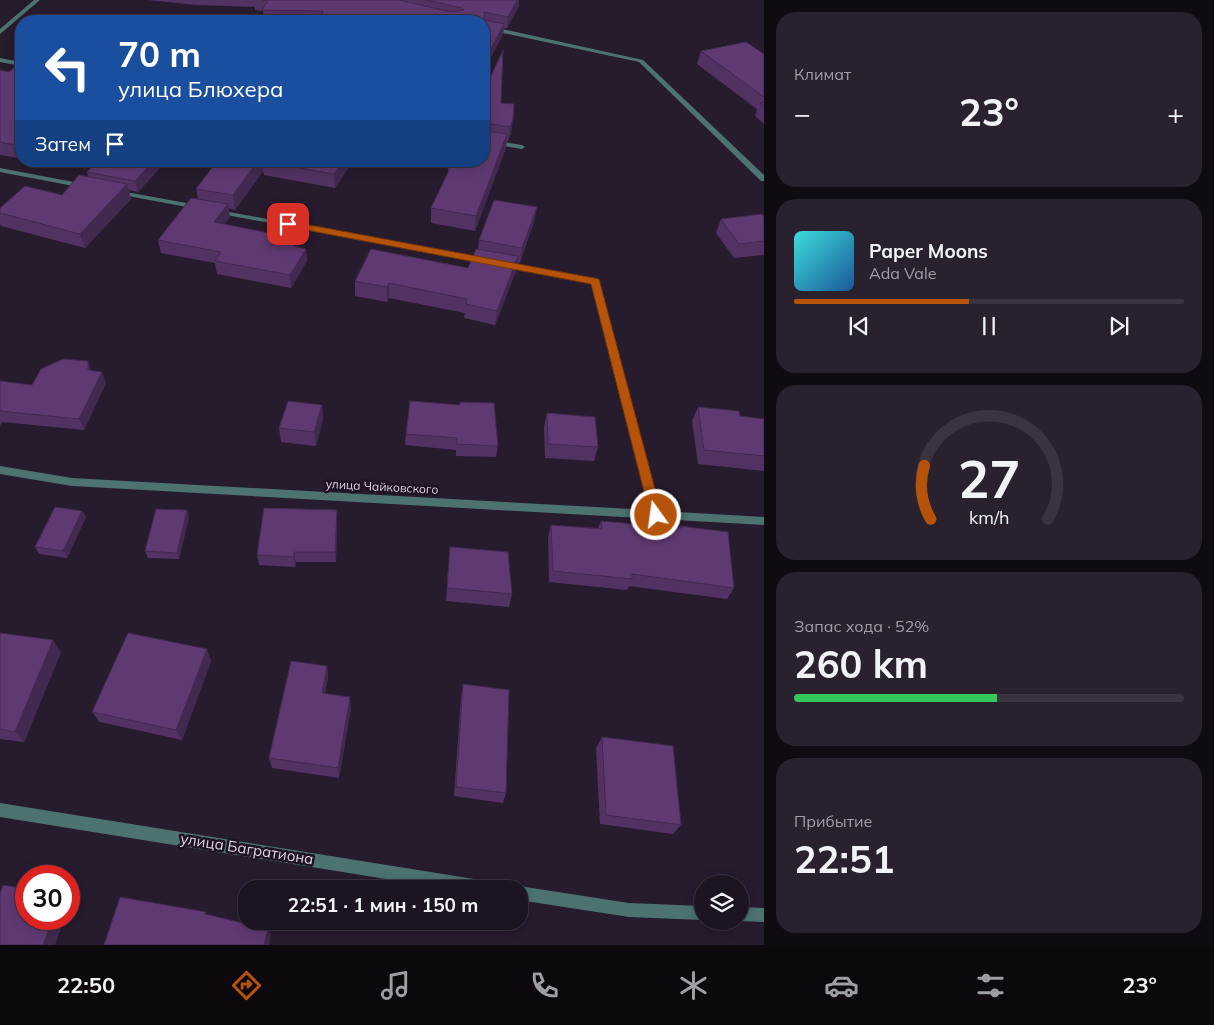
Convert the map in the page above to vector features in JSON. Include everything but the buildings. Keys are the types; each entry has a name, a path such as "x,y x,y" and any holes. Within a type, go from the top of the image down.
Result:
{"street":[{"path":"20,15 37,0"},
{"path":"0,32 15,19"},
{"path":"490,28 641,62 764,179"},
{"path":"0,60 15,63"},
{"path":"490,142 522,147"},
{"path":"0,170 98,188"},
{"path":"107,190 596,282 656,515"},
{"name":"улица Чайковского","path":"0,470 72,482 764,521"},
{"name":"улица Багратиона","path":"0,810 437,880"},
{"path":"528,894 629,910 694,913"},
{"path":"749,914 764,915"}],"route":[{"path":"288,224 596,282 656,515"}]}
